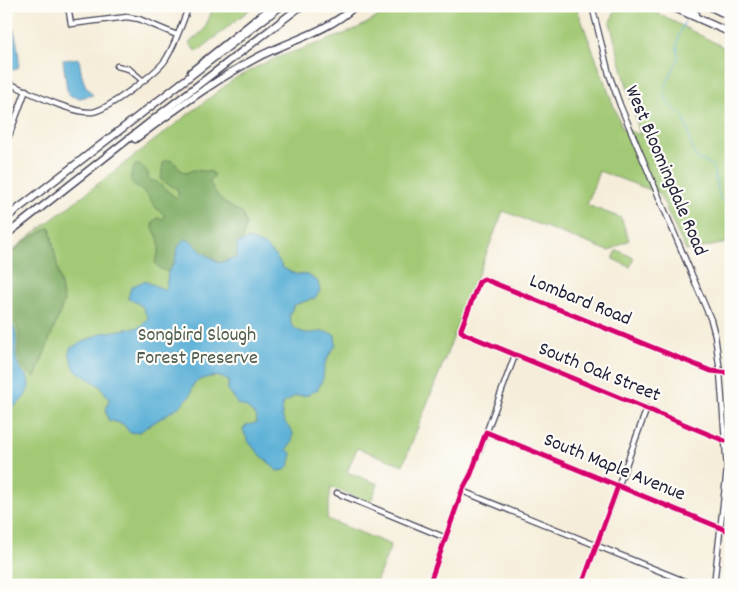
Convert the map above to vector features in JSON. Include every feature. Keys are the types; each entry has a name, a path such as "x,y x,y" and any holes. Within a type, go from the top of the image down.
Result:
{"highway":[{"path":"6,218 140,114 273,6"},
{"path":"140,114 159,102 281,6"},
{"path":"6,235 301,6"},
{"path":"97,165 202,92 260,56 320,30 345,16 355,6"},
{"path":"670,6 731,32"},
{"path":"681,6 731,32"},
{"path":"709,6 731,17"}],"street":[{"path":"68,6 71,24 127,16 177,35"},
{"path":"6,82 74,110 93,112 112,104 161,66 166,59 189,6"},
{"name":"West Bloomingdale Road","path":"592,6 609,75 713,326 720,372 729,470 714,585"},
{"path":"117,66 128,69 142,80"},
{"path":"6,144 26,90"},
{"name":"Lombard Road","path":"461,331 479,282 484,278 711,371 720,372"},
{"name":"South Oak Street","path":"461,331 725,441"},
{"path":"428,585 515,354"},
{"path":"720,372 731,373"},
{"path":"582,585 647,408"},
{"name":"South Maple Avenue","path":"486,432 731,532"},
{"path":"462,491 694,585"},
{"path":"337,493 446,538"}],"green space":[{"path":"214,6 254,6 197,52 189,43 204,30"},
{"name":"Songbird Slough Forest Preserve","path":"391,6 576,6 622,128 640,135 610,23 617,6 643,6 731,51 731,242 686,251 659,193 599,171 587,205 621,218 629,240 609,251 503,211 403,465 357,448 347,472 378,484 370,503 331,487 327,519 391,545 375,585 6,585 6,255 234,79 276,58 352,30 380,15"},
{"path":"166,160 173,161 186,173 193,170 212,172 214,175 212,180 209,181 217,194 227,204 243,214 246,225 242,242 237,245 237,257 220,263 202,252 191,241 177,249 175,261 168,272 159,268 155,262 159,242 152,224 157,218 163,219 165,216 156,208 146,194 132,183 131,177 135,165 141,165 148,173 149,180 157,182 176,198 179,194 177,189 161,180 163,163"},
{"path":"50,227 64,302 34,377 20,363 19,331 13,321 6,317 6,257 29,239"},
{"path":"617,250 634,258 630,267 613,259"}],"water":[{"path":"6,8 18,47 18,68 14,70 6,68"},
{"path":"79,58 84,83 93,95 80,98 70,96 67,90 63,60"},
{"path":"184,239 191,241 202,252 220,263 237,257 237,244 249,239 264,245 275,255 283,268 295,274 308,275 318,282 320,291 315,298 294,305 289,315 292,326 304,332 323,332 335,335 336,345 328,357 318,389 308,395 295,396 284,403 282,416 293,433 292,443 287,449 292,454 289,466 285,470 277,471 245,436 243,429 247,425 256,423 257,417 246,407 237,404 227,390 229,381 220,377 212,377 194,383 190,396 180,406 139,432 130,433 123,424 108,420 106,410 109,399 100,386 75,370 69,353 70,348 102,333 140,327 148,318 142,306 128,298 131,287 144,281 166,290 168,272 175,261 177,249"},
{"path":"6,319 15,329 17,360 27,376 29,386 22,400 6,411"}],"waterway":[{"path":"685,21 677,45 678,59 667,83 665,96 669,105 683,116 696,158 712,165 720,198 731,209"}],"cycle path":[{"path":"725,441 465,334 461,329 479,282 484,279 711,371 731,373"},
{"path":"429,585 462,491 471,474 486,432 731,532"},
{"path":"582,585 618,486"}]}
